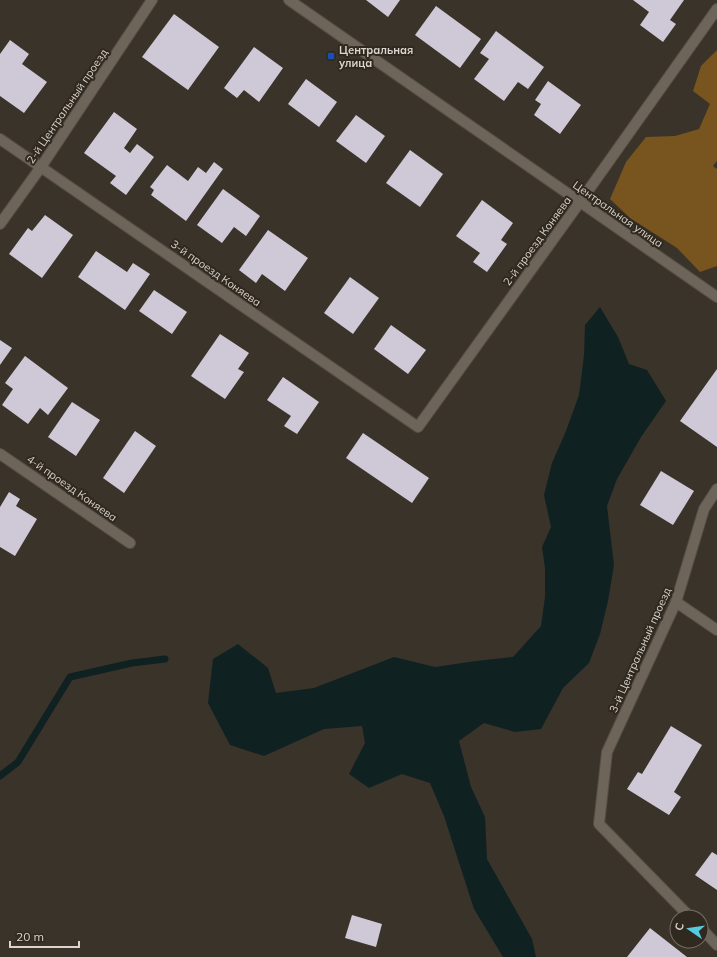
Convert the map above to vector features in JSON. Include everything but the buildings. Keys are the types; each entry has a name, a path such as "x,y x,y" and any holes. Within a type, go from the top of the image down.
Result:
{"street":[{"name":"2-й Центральный проезд","path":"0,224 41,167 152,0"},
{"name":"Центральная улица","path":"289,0 717,297"},
{"name":"2-й проезд Коняева","path":"418,427 717,9"},
{"name":"3-й проезд Коняева","path":"0,139 418,427"},
{"name":"4-й проезд Коняева","path":"0,454 130,543"},
{"name":"3-й Центральный проезд","path":"682,909 598,824 607,752 676,602 704,509 717,489"},
{"path":"676,602 717,630"},
{"path":"709,936 717,944"}],"shaded area":[{"path":"717,50 717,161 713,166 717,169 717,266 700,272 677,248 630,218 610,199 626,162 646,137 675,136 699,129 710,104 693,91 701,66"},
{"path":"600,307 618,337 629,364 647,370 666,401 641,437 617,479 607,506 614,565 608,601 600,634 589,663 563,688 541,729 515,732 484,723 459,741 471,787 485,817 487,859 532,939 536,957 503,957 474,909 444,816 430,783 402,774 369,788 349,774 365,743 362,726 324,729 264,756 230,745 208,703 213,659 238,644 268,668 276,693 314,688 394,657 435,667 513,657 541,626 545,597 545,568 542,547 551,527 544,495 552,463 566,431 579,395 584,355 585,325"}],"waterway":[{"path":"0,776 18,762 70,677 132,663 165,659"}],"place":[{"name":"Центральная улица","path":"331,56"}]}
